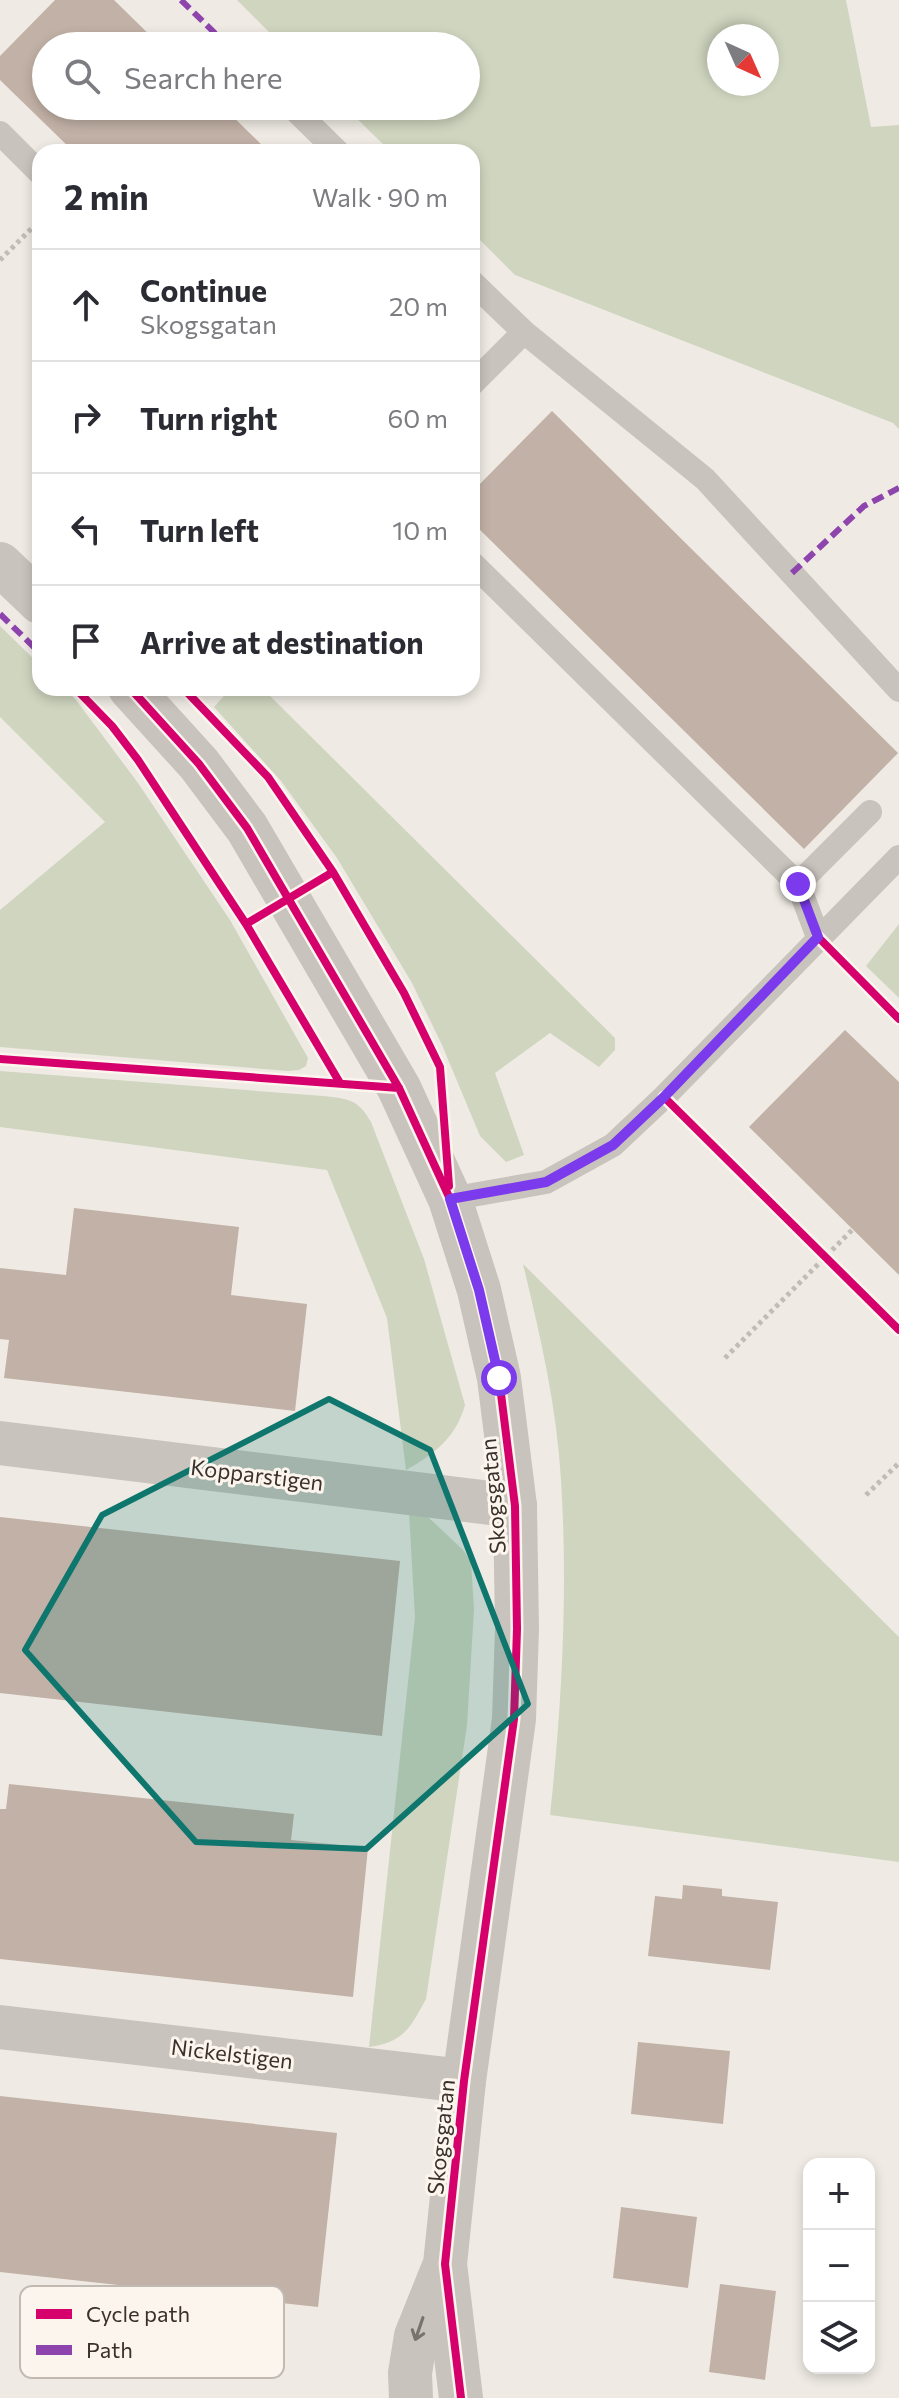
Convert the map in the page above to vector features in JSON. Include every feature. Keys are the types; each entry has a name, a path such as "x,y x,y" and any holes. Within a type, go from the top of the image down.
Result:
{"street":[{"path":"0,564 32,594"},
{"name":"Skogsgatan","path":"149,696 247,828 399,1088 450,1199 479,1290 499,1378 515,1506 517,1629 514,1719 464,2081 445,2264 461,2398"},
{"name":"Kopparstigen","path":"0,1443 515,1506"},
{"name":"Nickelstigen","path":"0,2027 464,2081"},
{"name":"Skogsgatan","path":"411,2398 410,2373 416,2336 445,2264"}],"lane":[{"path":"305,120 330,144"},
{"path":"0,133 32,165"},
{"path":"480,290 524,332 705,479 899,690"},
{"path":"480,376 524,332"},
{"path":"480,571 798,884 818,937"},
{"path":"798,884 870,812"},
{"path":"450,1199 546,1182 613,1145 899,857"}],"path":[{"path":"0,260 32,228"},
{"path":"725,1358 853,1229"},
{"path":"866,1495 899,1463"}],"highlighted area":[{"path":"329,1399 430,1450 528,1704 366,1849 196,1842 25,1650 102,1515"}],"green space":[{"path":"237,0 846,0 871,127 899,125 899,429 893,423 515,275 480,240 480,144 383,144 358,120 480,120 480,32 269,32"},
{"path":"0,626 32,657 32,696 72,696 138,783 230,920 308,1058 306,1066 288,1071 0,1047 0,910 105,822 0,717"},
{"path":"224,696 270,696 615,1038 615,1050 599,1067 550,1033 495,1073 524,1155 506,1162 480,1136 412,983 337,858 281,781 214,707"},
{"path":"899,924 899,998 866,966"},
{"path":"0,1071 323,1096 357,1104 371,1122 424,1259 465,1405 450,1435 435,1451 406,1470 387,1318 327,1170 0,1127"},
{"path":"523,1264 899,1637 899,1862 550,1815 563,1648 561,1480 552,1398"},
{"path":"409,1512 426,1515 463,1550 471,1562 474,1609 467,1725 426,1999 405,2032 381,2045 369,2047 415,1617"}],"building":[{"path":"55,0 114,0 147,32 32,32 32,111 0,80 0,56"},
{"path":"41,120 236,120 261,144 66,144"},
{"path":"552,411 898,753 804,849 480,530 480,484"},
{"path":"845,1030 899,1082 899,1275 749,1127"},
{"path":"74,1208 239,1227 231,1295 307,1304 295,1411 4,1378 9,1340 0,1339 0,1268 66,1275"},
{"path":"0,1517 400,1561 382,1736 0,1693"},
{"path":"9,1784 294,1814 291,1840 368,1848 353,1997 0,1959 0,1809 6,1809"},
{"path":"683,1885 722,1889 722,1896 778,1902 770,1970 648,1956 655,1896 682,1899"},
{"path":"638,2042 730,2051 723,2124 631,2114"},
{"path":"0,2096 337,2133 318,2307 284,2303 284,2286 127,2286 0,2272"},
{"path":"621,2207 697,2217 688,2288 613,2278"},
{"path":"720,2284 776,2291 765,2380 709,2372"}],"marked path":[{"path":"181,0 214,32"},
{"path":"792,573 864,506 899,488"},
{"path":"0,614 32,645"}],"cycle path":[{"path":"83,696 112,726 138,760 246,924 340,1083"},
{"path":"137,696 199,764 247,828 399,1088 450,1199 479,1290 499,1378 515,1506 517,1629 514,1719 464,2081 445,2264 461,2398"},
{"path":"191,696 268,777 333,872 404,993 440,1067 449,1186"},
{"path":"246,924 333,872"},
{"path":"818,937 899,1019"},
{"path":"0,1059 399,1088"},
{"path":"664,1097 899,1330"}],"route":[{"path":"499,1378 479,1290 450,1199 546,1182 613,1145 664,1097 818,937 798,884"}]}
